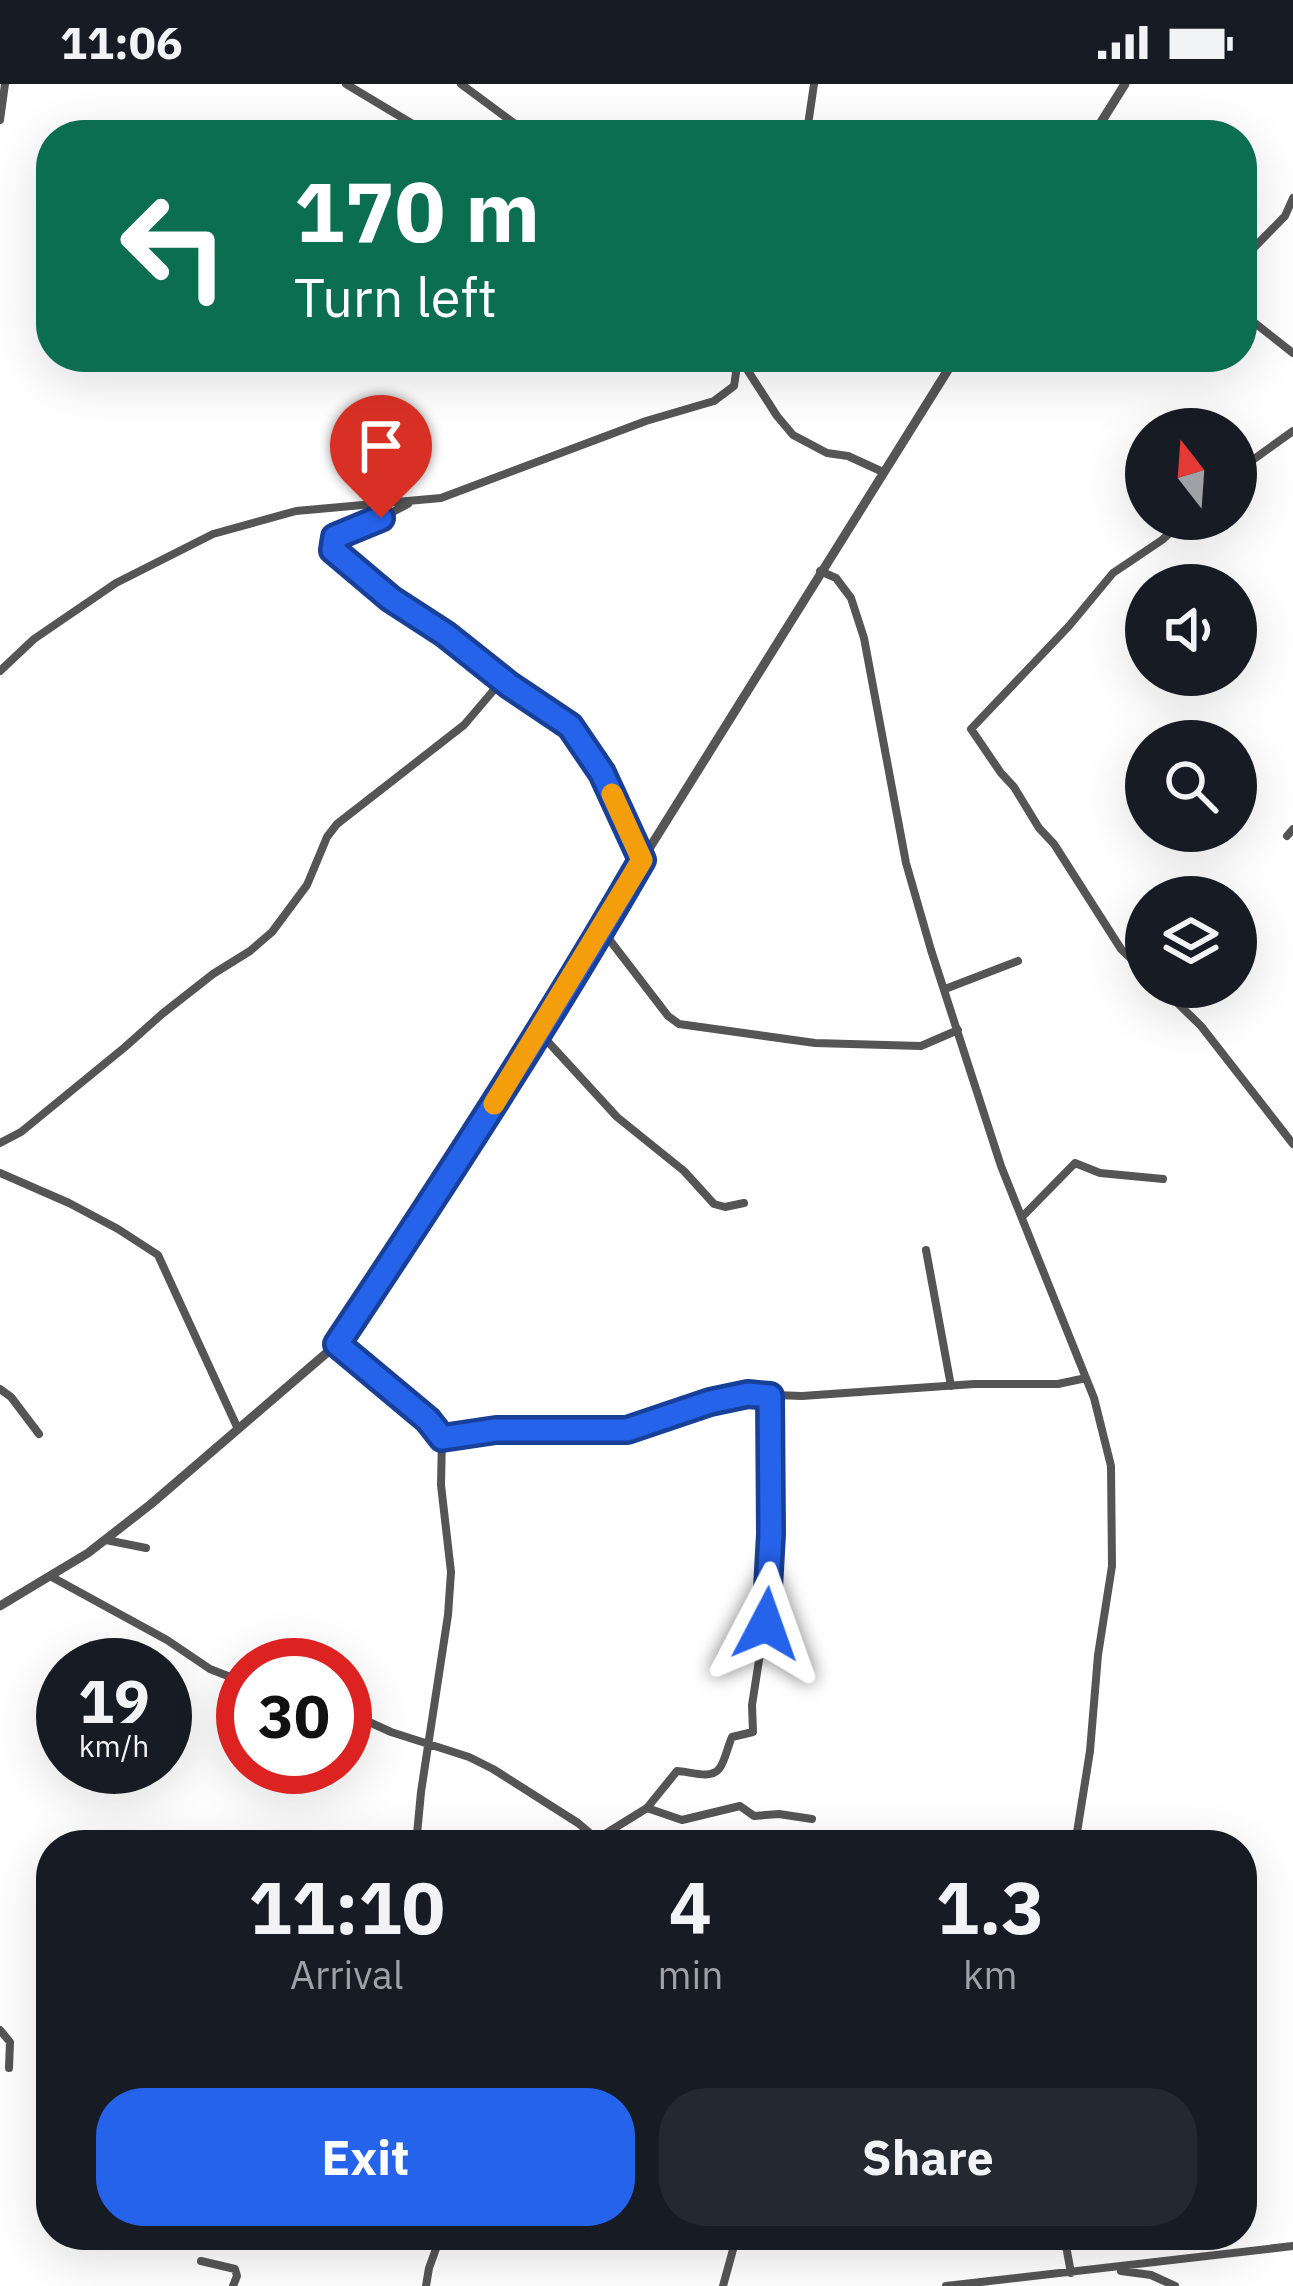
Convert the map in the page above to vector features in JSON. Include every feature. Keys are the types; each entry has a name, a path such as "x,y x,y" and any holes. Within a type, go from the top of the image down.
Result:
{"street":[{"path":"0,120 5,84"},
{"path":"346,84 406,120"},
{"path":"461,84 510,120"},
{"path":"809,120 814,84"},
{"path":"1102,120 1125,84"},
{"path":"1257,245 1285,216 1293,198"},
{"path":"1257,325 1293,353"},
{"path":"0,671 34,640 116,583 189,543 296,512 441,498 646,421 714,401 726,394 736,372"},
{"path":"0,1606 106,1540 337,1344 539,1033 946,372"},
{"path":"736,379 750,374 794,435 827,453 848,456 883,472"},
{"path":"1257,457 1293,430"},
{"path":"413,502 340,533 333,550 391,599 570,726 602,773 642,860"},
{"path":"1125,953 971,729 1113,573 1162,540"},
{"path":"820,571 843,584 851,598 906,863 1001,1166 1086,1378 1111,1466 1112,1566 1077,1830"},
{"path":"0,1143 21,1132 162,1014 272,932 307,885 337,824 464,724 493,688 509,685"},
{"path":"602,930 679,1024 815,1043 921,1046 958,1030"},
{"path":"945,989 1018,961"},
{"path":"1183,1008 1293,1144"},
{"path":"539,1033 617,1117 670,1158 714,1204 744,1203"},
{"path":"1022,1217 1075,1163 1100,1173 1163,1179"},
{"path":"0,1173 118,1228 158,1255 239,1431"},
{"path":"926,1250 951,1386"},
{"path":"337,1344 428,1420 442,1438 441,1485 451,1572 418,1830"},
{"path":"442,1438 496,1430 627,1430 748,1394 802,1396 1058,1384 1086,1378"},
{"path":"0,1390 11,1397 39,1435"},
{"path":"617,1830 647,1808 672,1774 682,1769 713,1773 720,1768 729,1740 753,1732 752,1705 769,1596 770,1396"},
{"path":"106,1540 146,1548"},
{"path":"50,1576 216,1671"},
{"path":"372,1723 494,1768 587,1830"},
{"path":"647,1808 682,1820 740,1806 754,1816 812,1820"},
{"path":"0,2030 10,2042 9,2068"},
{"path":"946,2286 1016,2283 1293,2246"},
{"path":"426,2286 436,2250"},
{"path":"723,2286 733,2250"},
{"path":"1069,2250 1076,2272 1089,2286"},
{"path":"201,2261 236,2269 233,2286"},
{"path":"1134,2286 1136,2269"},
{"path":"1136,2269 1175,2286"}],"slow traffic":[{"path":"494,1104 642,860 612,794"}],"route":[{"path":"381,518 340,533 333,550 391,599 570,726 602,773 642,860 539,1033 337,1344 428,1420 442,1438 496,1430 627,1430 710,1402 748,1394 770,1396 766,1624"}]}
